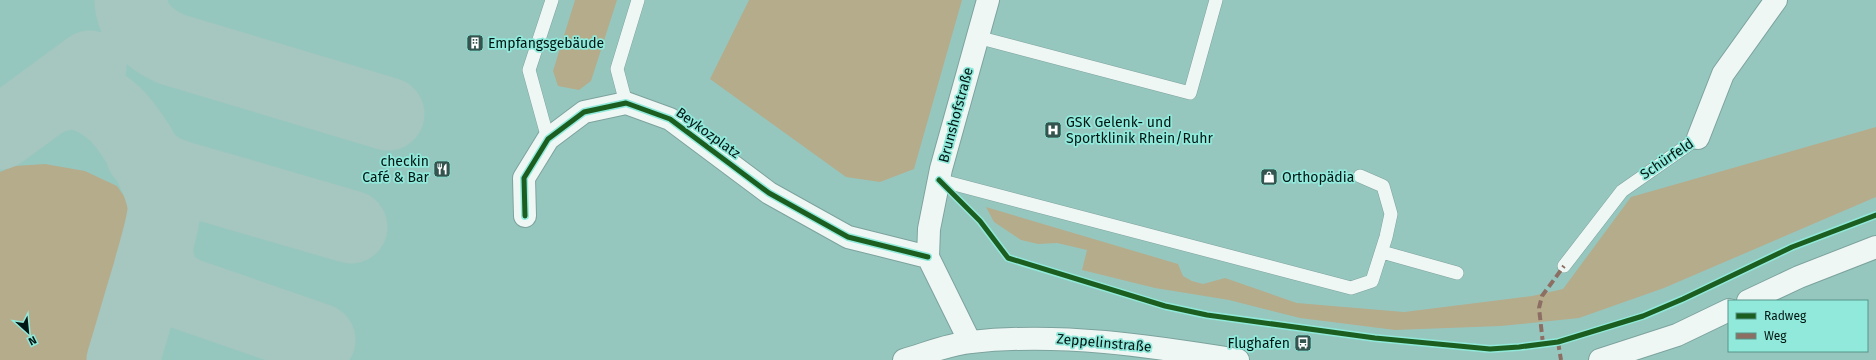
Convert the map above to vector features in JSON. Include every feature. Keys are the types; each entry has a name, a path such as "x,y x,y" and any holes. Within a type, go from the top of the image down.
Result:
{"street":[{"name":"Brunshofstraße","path":"970,342 928,257 928,229 939,180 988,0"},
{"name":"Schürfeld","path":"1698,138 1723,74 1776,0"},
{"path":"525,216 524,178 548,139 584,112 626,103"},
{"name":"Beykozplatz","path":"626,103 670,119 769,193 848,236 928,257"},
{"path":"1750,300 1799,277 1876,247"},
{"path":"1604,360 1677,335 1728,310"},
{"name":"Zeppelinstraße","path":"904,360 970,342 1053,338 1156,347 1238,360"}],"lane":[{"path":"548,139 529,70 552,0"},
{"path":"626,103 617,69 638,0"},
{"path":"978,37 1190,93 1216,0"},
{"name":"Schürfeld","path":"1564,266 1622,191 1698,138"},
{"path":"939,180 1351,288 1372,281 1382,252 1391,214 1383,186 1360,176"},
{"path":"1382,252 1457,273"}],"shaded area":[{"path":"575,0 617,0 591,81 579,90 558,86 553,71"},
{"path":"749,0 962,0 914,169 880,182 846,177 710,79"},
{"path":"1876,127 1876,197 1664,288 1579,318 1501,326 1395,330 1300,318 1229,300 1155,288 1082,270 1087,250 1057,243 1038,244 1021,240 994,222 986,207 1178,264 1183,276 1192,281 1203,284 1225,278 1297,303 1404,312 1532,296 1563,289 1631,197"},
{"path":"45,164 85,171 117,186 129,203 135,225 93,360 0,360 0,172 14,166"}],"taxiway":[{"path":"131,0 132,9 139,24 149,36 171,49 388,114"},
{"path":"0,133 90,67"},
{"path":"50,98 75,93 98,101 115,114 124,124 144,153 156,177 160,190 164,211 162,226 123,360"},
{"path":"142,154 160,170 179,177 351,227"},
{"path":"156,247 161,270 167,280 178,290 319,340"}],"marked path":[{"path":"1543,344 1539,308 1542,296 1564,266"},
{"path":"1305,343 1307,329"},
{"path":"1558,342 1561,360"}],"cycle path":[{"path":"525,216 524,178 548,139 584,112 626,103 670,119 769,193 848,237 928,257"},
{"path":"939,180 980,221 1008,258 1165,306 1207,315 1375,338 1490,349 1558,342 1643,316 1683,299 1792,247 1876,215"}],"place":[{"name":"Empfangsgebäude","path":"475,43"},
{"name":"GSK Gelenk- und Sportklinik Rhein/Ruhr","path":"1053,130"},
{"name":"checkin Café & Bar","path":"442,169"},
{"name":"Orthopädia","path":"1269,177"},
{"name":"Flughafen","path":"1303,343"}]}
